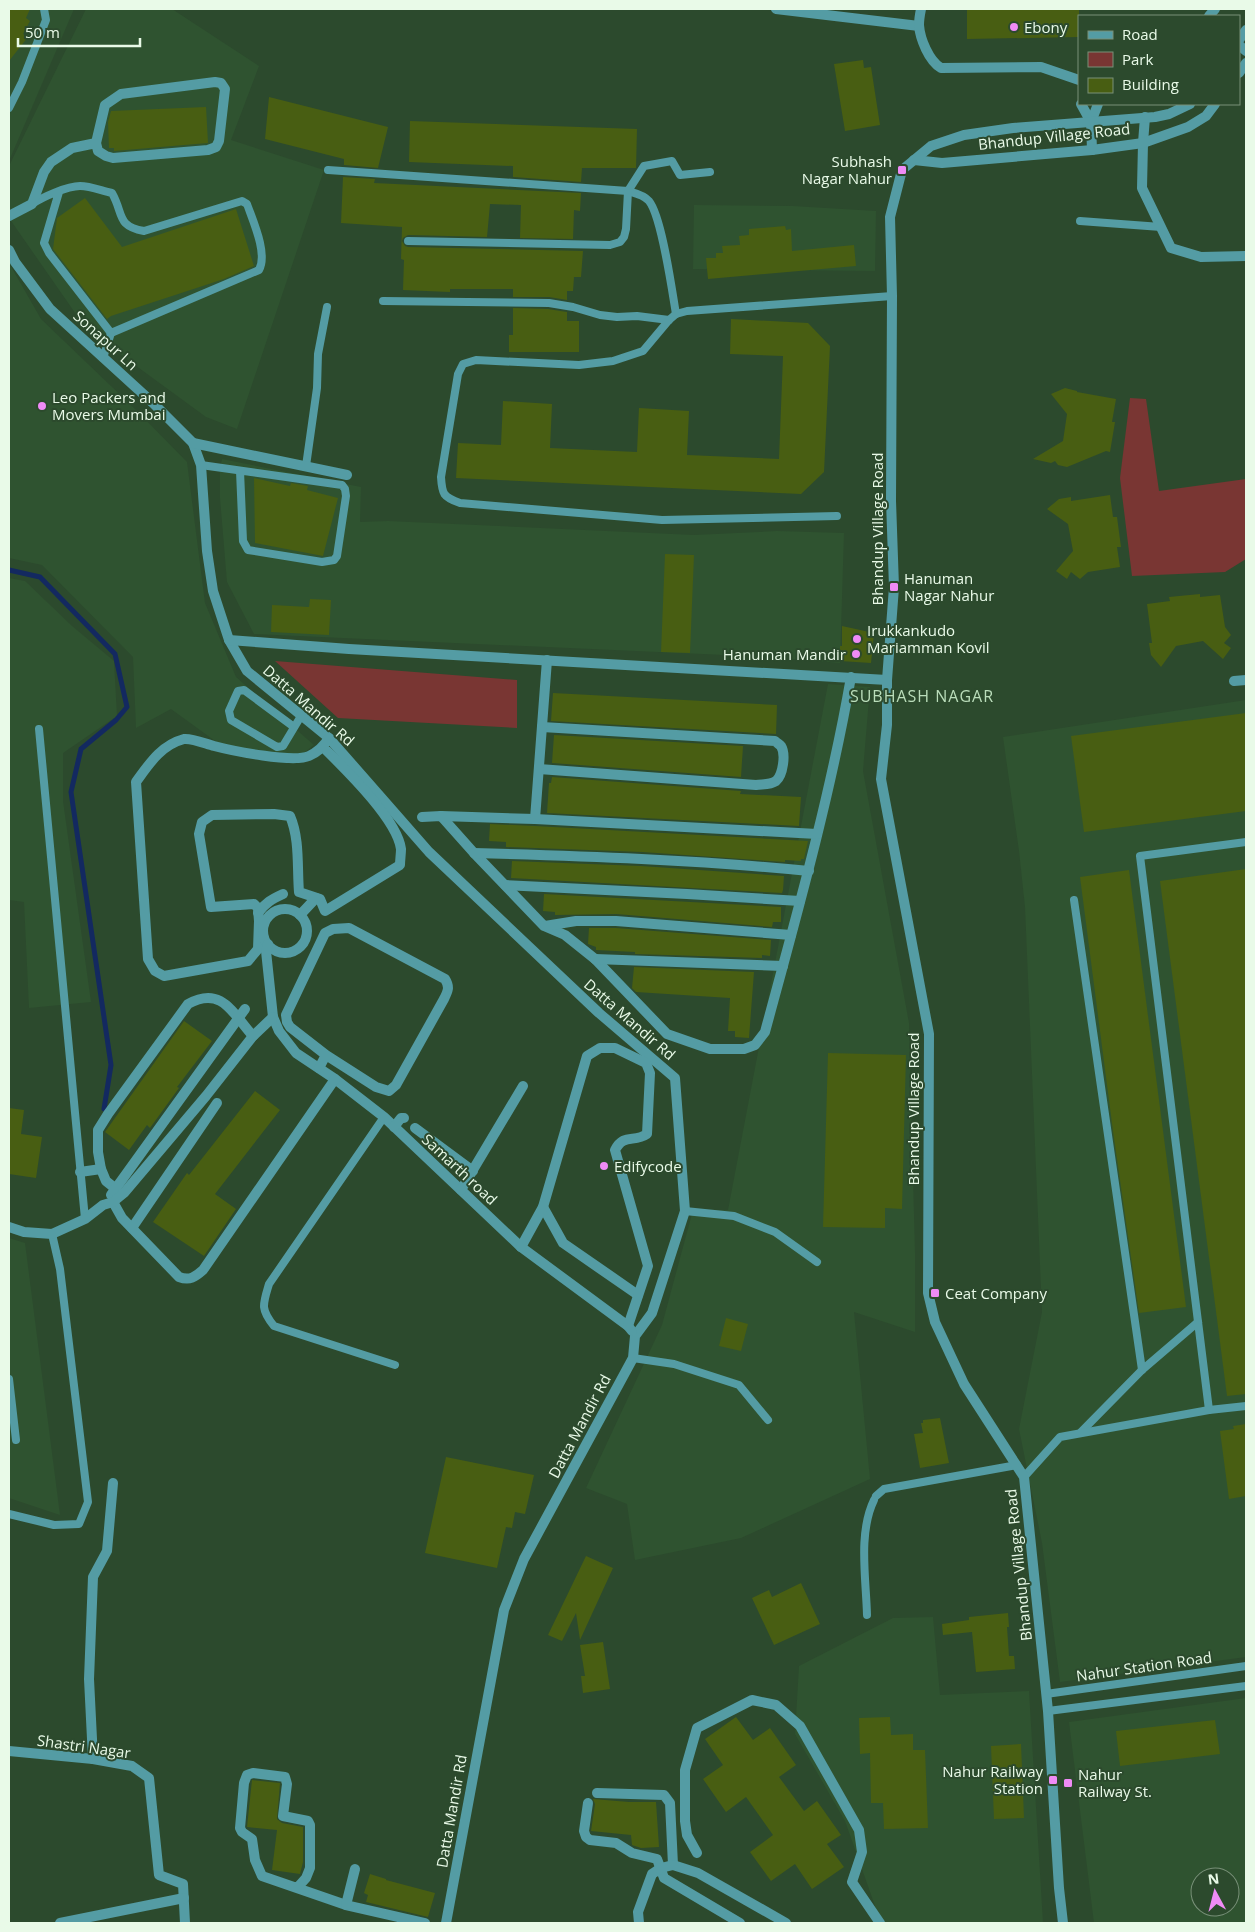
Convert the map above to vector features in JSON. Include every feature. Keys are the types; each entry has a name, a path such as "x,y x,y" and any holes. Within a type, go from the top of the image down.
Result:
{"street":[{"path":"776,9 919,26"},
{"path":"921,9 919,26 929,57 935,65 941,68 1041,67 1078,80"},
{"path":"215,82 221,83 225,89 219,141 216,147 208,150 113,158 98,151 96,144 105,105 121,94 215,82"},
{"path":"1083,105 1092,122"},
{"path":"1092,150 1092,122 1098,105"},
{"name":"Bhandup Village Road","path":"1063,1923 1059,1888 1048,1711 1024,1477 964,1384 935,1322 928,1293 929,1034 881,779 887,725 887,680 894,587 891,501 892,296 890,217 902,170 931,146 964,135 1013,128 1169,114 1187,105"},
{"name":"Bhandup Village Road","path":"914,160 942,163 1092,150 1143,142 1188,127 1206,116 1214,105"},
{"path":"1145,117 1142,188 1171,248 1202,257 1246,256"},
{"path":"9,216 32,204 44,172 51,162 72,148 96,144"},
{"name":"Sonapur Ln","path":"9,250 15,262 50,309 153,403 193,443"},
{"path":"193,443 347,475"},
{"name":"Datta Mandir Rd","path":"193,443 201,465 207,551 213,592 229,640 247,671 301,716 430,852 599,1014 675,1078 685,1211 652,1313 635,1336 633,1358 524,1559 504,1610 446,1923"},
{"path":"229,640 349,649 887,680"},
{"path":"535,819 547,660"},
{"path":"441,816 544,926 565,935 595,959 667,1034 710,1049 744,1049 755,1045 764,1032 783,966 839,747 851,677"},
{"path":"1234,681 1246,680"},
{"path":"539,769 756,785 768,784 777,780 782,774 783,753 781,745 775,741 542,728"},
{"path":"9,1226 24,1232 52,1234 85,1219 124,1193 206,1096 253,1036 273,1017 264,948 258,913 254,904 211,908 199,834 202,822 206,818 212,815 274,814 290,816 296,837 299,892 320,899 325,910 400,865 401,848 390,822 329,746 308,756 289,758 222,748 186,739 162,750 148,764 136,782 148,959 155,970 164,976 248,961 264,948"},
{"path":"422,817 535,819 817,834"},
{"path":"474,853 571,855 808,871"},
{"path":"505,885 800,901"},
{"path":"258,913 264,904 283,894"},
{"path":"300,915 316,898"},
{"path":"287,909 300,915 304,920 307,934 300,947 294,951 280,952 264,948 264,924 273,913 287,909"},
{"path":"544,926 576,921 616,922 791,935"},
{"path":"349,928 445,979 449,984 449,990 396,1085 389,1091 376,1087 326,1055 290,1027 286,1015 325,933 349,928"},
{"path":"595,959 783,966"},
{"path":"116,1190 106,1180 100,1169 98,1130 188,1004 199,998 209,997 224,1001 253,1036"},
{"path":"108,1204 116,1190 245,1009"},
{"name":"Samarth road","path":"273,1017 279,1031 296,1053 335,1079 384,1117 521,1247 628,1326 635,1336"},
{"path":"521,1247 544,1207 587,1056 600,1048 615,1048 646,1063 650,1073 647,1134 640,1139 627,1138 619,1143 615,1150 648,1266 628,1326"},
{"path":"319,1068 326,1055"},
{"path":"108,1204 179,1276 186,1279 194,1277 203,1270 335,1079"},
{"path":"190,1085 206,1096"},
{"path":"461,1190 523,1086"},
{"path":"132,1228 217,1103"},
{"path":"394,1127 401,1118 411,1122 473,1170"},
{"path":"403,1135 411,1122"},
{"path":"80,1172 100,1169"},
{"path":"544,1207 563,1244 638,1295"},
{"path":"93,1759 89,1679 93,1577 106,1551 113,1483"},
{"path":"697,1853 687,1835 685,1821 685,1770 697,1728 752,1700 776,1705 800,1726 859,1830 862,1852 852,1882 880,1923"},
{"name":"Shastri Nagar","path":"9,1751 93,1759 132,1766 149,1778 159,1875 183,1884 184,1898"},
{"path":"297,1888 306,1878 310,1868 310,1825 308,1821 283,1816 287,1784 285,1777 253,1773 247,1775 244,1783 240,1828 242,1832 252,1839 255,1860 262,1876 346,1905 425,1923"},
{"path":"598,1793 664,1795 670,1803 673,1865"},
{"path":"588,1803 584,1831 590,1840 616,1843 632,1853 657,1859 664,1878 740,1923"},
{"path":"639,1923 638,1912 652,1874 661,1868 673,1865 698,1873 775,1920 786,1923"},
{"path":"346,1905 355,1869"},
{"path":"60,1923 184,1898 185,1923"}],"lane":[{"path":"9,108 22,82 46,20 44,9"},
{"path":"408,241 610,245 620,242 624,237 628,191 644,166 672,161 680,175 710,172"},
{"path":"328,170 628,191 640,195 649,201 659,226 676,314"},
{"path":"32,204 44,196 79,186 112,193 124,222 130,229 144,231 237,201 247,204 262,254 263,264 260,270 111,333 103,358"},
{"path":"58,192 44,243 49,253 111,333"},
{"path":"1080,221 1161,227"},
{"path":"837,516 662,520 460,503 447,499 442,491 440,477 458,374 463,364 476,360 578,365 613,361 643,351 669,320 676,314 687,311 892,296"},
{"path":"383,301 549,303 617,318 637,316 669,320"},
{"path":"306,466 318,388 318,354 327,307"},
{"path":"201,465 342,485 346,496 337,556 334,560 322,562 248,550 243,540 240,471"},
{"path":"294,727 244,690 238,691 229,711 231,720 277,747 283,746 301,716"},
{"path":"39,729 85,1219"},
{"path":"1209,1410 1140,856 1246,842"},
{"path":"1074,900 1142,1370"},
{"path":"384,1117 270,1284 263,1304 266,1316 274,1326 395,1365"},
{"path":"685,1211 734,1216 775,1232 817,1262"},
{"path":"9,1514 54,1525 80,1524 88,1502 60,1269 52,1234"},
{"path":"1080,1432 1142,1370 1198,1322"},
{"path":"633,1358 674,1364 739,1385 768,1420"},
{"path":"9,1379 16,1440"},
{"path":"1024,1477 1060,1437 1209,1410 1246,1406"},
{"path":"867,1615 864,1532 869,1510 875,1498 884,1489 1017,1465"},
{"name":"Nahur Station Road","path":"1046,1694 1246,1666"},
{"name":"Nahur Station Road","path":"1048,1711 1246,1686"}],"shaded area":[{"path":"9,9 74,9 9,161"},
{"path":"86,9 172,9 259,66 231,140 324,170 237,429 206,417 87,330 9,218 9,166"},
{"path":"694,205 793,206 876,211 875,271 693,269"},
{"path":"9,263 41,319 187,462 205,603 236,677 314,745 301,755 222,746 171,709 136,728 133,657 42,565 9,558"},
{"path":"222,459 361,487 360,522 388,521 694,535 777,531 844,533 840,663 770,657 254,634 227,582 220,498"},
{"path":"9,578 25,581 72,626 114,661 117,716 63,753 63,801 91,1002 29,1008 24,902 9,900"},
{"path":"828,684 870,687 863,771 909,1023 915,1253 915,1332 854,1312 870,1479 741,1538 635,1560 627,1504 586,1488 662,1325 693,1210 728,1210"},
{"path":"1246,700 1246,1657 1060,1682 1042,1543 1019,1429 1042,1312 1025,907 1003,737"},
{"path":"9,1238 25,1243 60,1515 9,1498"},
{"path":"933,1617 940,1695 1029,1691 1043,1923 881,1923 845,1821 795,1734 799,1666 893,1618"},
{"path":"1246,1698 1246,1923 1094,1923 1069,1722"}],"green space":[{"path":"1130,398 1146,399 1159,491 1246,479 1246,559 1225,572 1132,576 1120,478"},
{"path":"275,661 517,680 517,728 338,718"}],"building":[{"path":"9,9 30,9 26,18 30,21 23,34 28,37 9,61"},
{"name":"Ebony","path":"967,9 1079,9 1078,37 967,39"},
{"path":"863,60 864,68 871,67 880,125 845,131 834,64"},
{"path":"269,97 388,127 378,168 344,165 344,159 265,139"},
{"path":"206,107 208,143 114,151 114,148 109,148 108,122 111,111"},
{"path":"410,121 637,129 636,168 582,168 581,182 513,177 513,166 409,162"},
{"path":"343,177 375,179 374,183 581,193 580,211 574,210 573,239 520,238 521,205 490,204 487,237 408,235 402,241 408,247 583,251 581,277 574,277 573,291 567,291 567,300 549,297 513,297 513,289 450,289 450,292 403,290 404,260 401,259 402,227 341,223"},
{"path":"85,198 122,247 236,209 254,266 224,279 111,316 107,319 53,249 57,218"},
{"path":"785,226 786,230 791,229 792,251 854,245 856,266 708,279 706,258 716,258 716,253 723,253 722,246 740,245 739,236 749,235 749,229"},
{"path":"513,308 548,309 567,312 567,321 579,321 579,352 509,352 509,335 513,335"},
{"path":"731,319 808,323 830,346 824,472 801,494 456,478 458,443 501,445 503,401 552,404 550,448 637,452 639,408 689,411 687,455 779,459 783,356 730,354"},
{"path":"1065,388 1116,399 1112,422 1115,422 1110,452 1106,451 1067,467 1058,465 1055,461 1051,463 1033,459 1063,441 1067,414 1051,394"},
{"path":"254,478 290,486 291,483 308,486 307,490 338,498 323,556 255,543"},
{"path":"1110,495 1113,517 1117,517 1121,547 1117,547 1120,567 1088,572 1080,579 1071,572 1067,579 1056,571 1073,551 1068,524 1047,509 1059,499 1071,497 1071,501"},
{"path":"665,554 694,555 690,653 661,652"},
{"path":"1200,594 1200,597 1220,595 1225,627 1231,635 1224,643 1231,648 1223,659 1203,641 1176,646 1161,667 1151,655 1149,643 1152,643 1147,604 1170,601 1169,597"},
{"path":"310,599 331,600 329,635 271,632 272,605 309,607"},
{"path":"842,626 874,633 871,663 840,661"},
{"path":"553,693 777,705 776,734 551,721"},
{"path":"1246,713 1246,811 1084,832 1071,736"},
{"path":"554,735 743,746 741,777 552,763"},
{"path":"552,777 741,791 740,794 801,797 799,826 547,813 549,783 551,783"},
{"path":"490,824 808,841 804,859 801,859 801,861 785,860 785,862 642,852 506,847 506,842 489,841"},
{"path":"512,861 641,866 784,876 783,890 782,893 511,878"},
{"path":"1246,869 1246,1394 1227,1396 1160,881"},
{"path":"1129,870 1186,1307 1139,1313 1080,877"},
{"path":"544,894 781,907 781,922 773,922 772,927 616,914 555,915 555,912 543,911"},
{"path":"589,928 616,928 771,940 770,956 762,955 762,958 635,954 635,952 596,950 596,947 588,944"},
{"path":"634,967 754,972 749,1038 735,1037 735,1031 728,1031 730,998 636,992 632,988"},
{"path":"184,1021 212,1041 177,1087 179,1088 150,1128 147,1125 129,1150 105,1132"},
{"path":"828,1053 906,1055 902,1209 885,1208 885,1228 823,1227"},
{"path":"255,1091 280,1110 215,1194 236,1209 204,1256 153,1222 187,1173 189,1175"},
{"path":"9,1108 24,1110 21,1134 42,1137 36,1178 9,1174"},
{"path":"726,1318 748,1324 741,1351 719,1346"},
{"path":"940,1418 949,1463 920,1468 914,1434 923,1433 921,1423 923,1423 923,1420"},
{"path":"1246,1424 1246,1496 1229,1499 1220,1431 1234,1429 1233,1426"},
{"path":"446,1457 534,1475 525,1514 515,1512 512,1528 506,1527 497,1568 425,1553"},
{"path":"586,1556 613,1568 580,1640 576,1613 562,1641 548,1635"},
{"path":"801,1583 820,1624 774,1645 752,1598 769,1590 772,1597"},
{"path":"1008,1613 1009,1656 1014,1656 1015,1669 976,1672 972,1632 943,1635 942,1624 969,1620 969,1617"},
{"path":"603,1642 610,1689 583,1693 581,1676 585,1676 580,1645"},
{"path":"736,1717 753,1740 770,1728 796,1765 779,1777 804,1811 817,1801 841,1835 827,1844 844,1867 812,1889 795,1864 771,1881 750,1852 773,1835 746,1797 726,1812 703,1779 723,1765 705,1739"},
{"path":"890,1717 891,1735 913,1734 913,1750 925,1750 928,1828 884,1829 883,1803 871,1803 870,1753 860,1754 859,1718"},
{"path":"1215,1720 1220,1754 1120,1766 1116,1731"},
{"path":"1021,1744 1024,1818 994,1819 991,1746"},
{"path":"252,1780 280,1783 277,1819 282,1823 303,1827 303,1862 300,1874 272,1870 277,1830 247,1827"},
{"path":"593,1799 656,1802 659,1847 641,1848 632,1845 631,1835 591,1831 595,1804"},
{"path":"370,1874 435,1893 428,1917 366,1902 368,1895 364,1893"}],"waterway":[{"path":"9,570 40,577 115,654 127,707 116,720 81,749 71,792 111,1065 104,1109"}],"place":[{"name":"Ebony","path":"1014,27"},
{"name":"Subhash Nagar Nahur","path":"902,170"},
{"name":"Leo Packers and Movers Mumbai","path":"42,406"},
{"name":"Hanuman Nagar Nahur","path":"894,587"},
{"name":"Irukkankudo Mariamman Kovil","path":"857,639"},
{"name":"Hanuman Mandir","path":"856,654"},
{"name":"Edifycode","path":"604,1166"},
{"name":"Ceat Company","path":"935,1293"},
{"name":"Nahur Railway Station","path":"1053,1780"},
{"name":"Nahur Railway St.","path":"1068,1783"}],"district":[{"name":"SUBHASH NAGAR","path":"922,696"}]}
